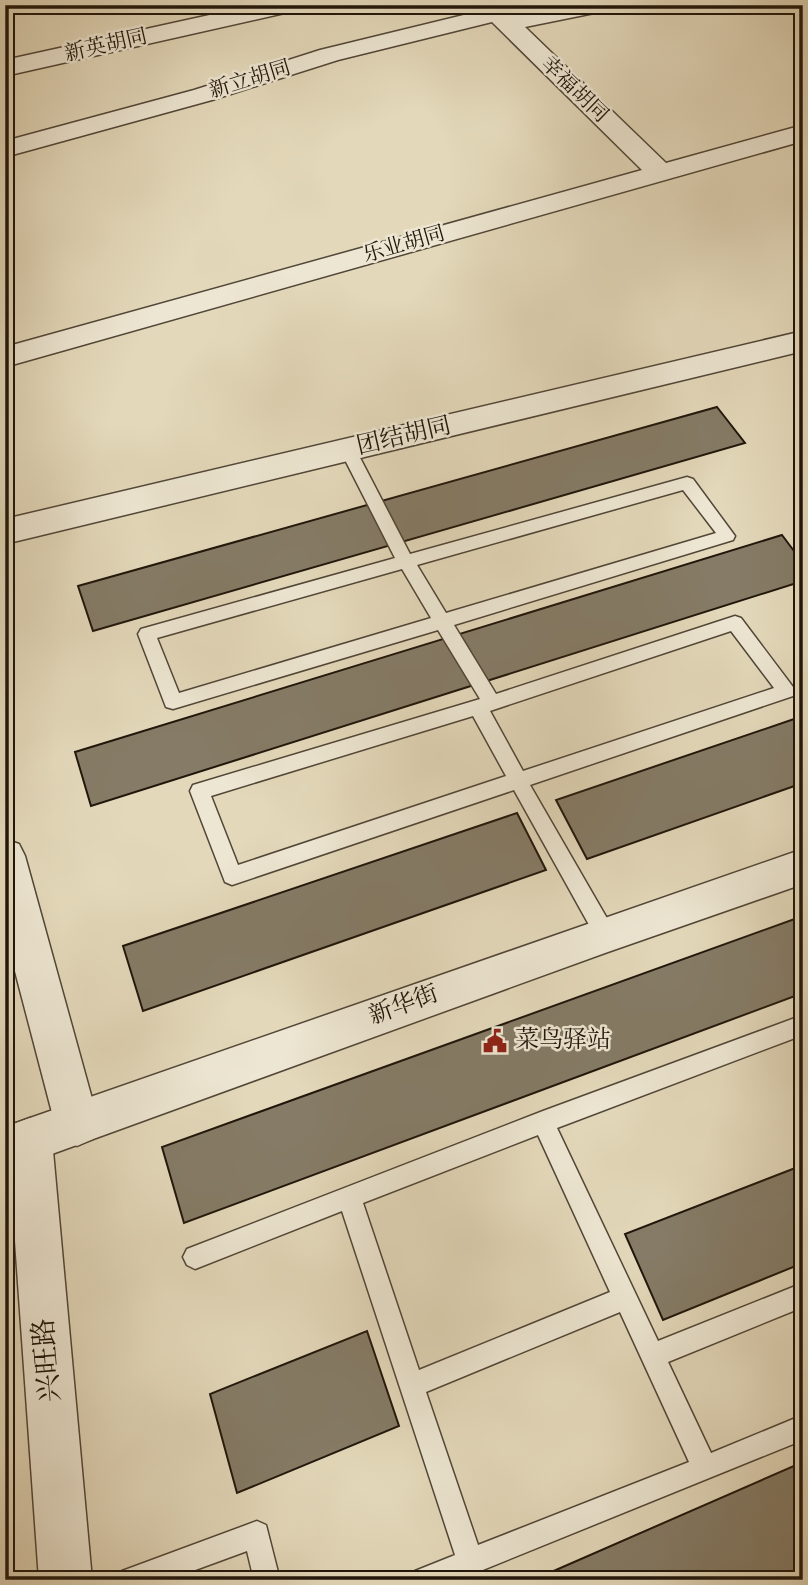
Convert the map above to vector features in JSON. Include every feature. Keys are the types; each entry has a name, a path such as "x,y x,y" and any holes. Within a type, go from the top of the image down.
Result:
{"street":[{"name":"新英胡同","path":"5,68 289,5"},
{"name":"新立胡同","path":"5,149 202,95 329,55 497,15 601,5"},
{"name":"幸福胡同","path":"497,15 661,173"},
{"name":"乐业胡同","path":"5,357 803,133"},
{"name":"团结胡同","path":"5,532 803,341"},
{"path":"5,856 77,1124"},
{"name":"新华街","path":"18,1145 803,866"},
{"name":"兴旺路","path":"18,1145 66,1580"}],"lane":[{"path":"348,450 485,705 518,781 606,934"},
{"path":"687,482 727,536 173,702 147,634 406,562 687,482"},
{"path":"735,623 787,691 232,876 200,791 485,705 735,623"},
{"path":"195,1257 803,1025"},
{"path":"543,1122 705,1468"},
{"path":"349,1197 470,1561"},
{"path":"652,1356 803,1295"},
{"path":"411,1386 625,1297"},
{"path":"424,1580 803,1427"},
{"path":"131,1580 257,1534 267,1580"}],"building":[{"path":"717,407 745,443 93,631 78,586"},
{"path":"782,535 803,563 803,581 91,806 75,752"},
{"path":"803,716 803,783 587,859 556,800"},
{"path":"517,813 546,870 143,1011 123,946"},
{"path":"803,916 803,993 184,1223 162,1147"},
{"path":"803,1165 803,1263 663,1320 625,1234"},
{"path":"367,1331 399,1426 237,1493 210,1394"},
{"path":"803,1462 802,1580 533,1580"}],"place":[{"name":"菜鸟驿站","path":"495,1041"}]}
